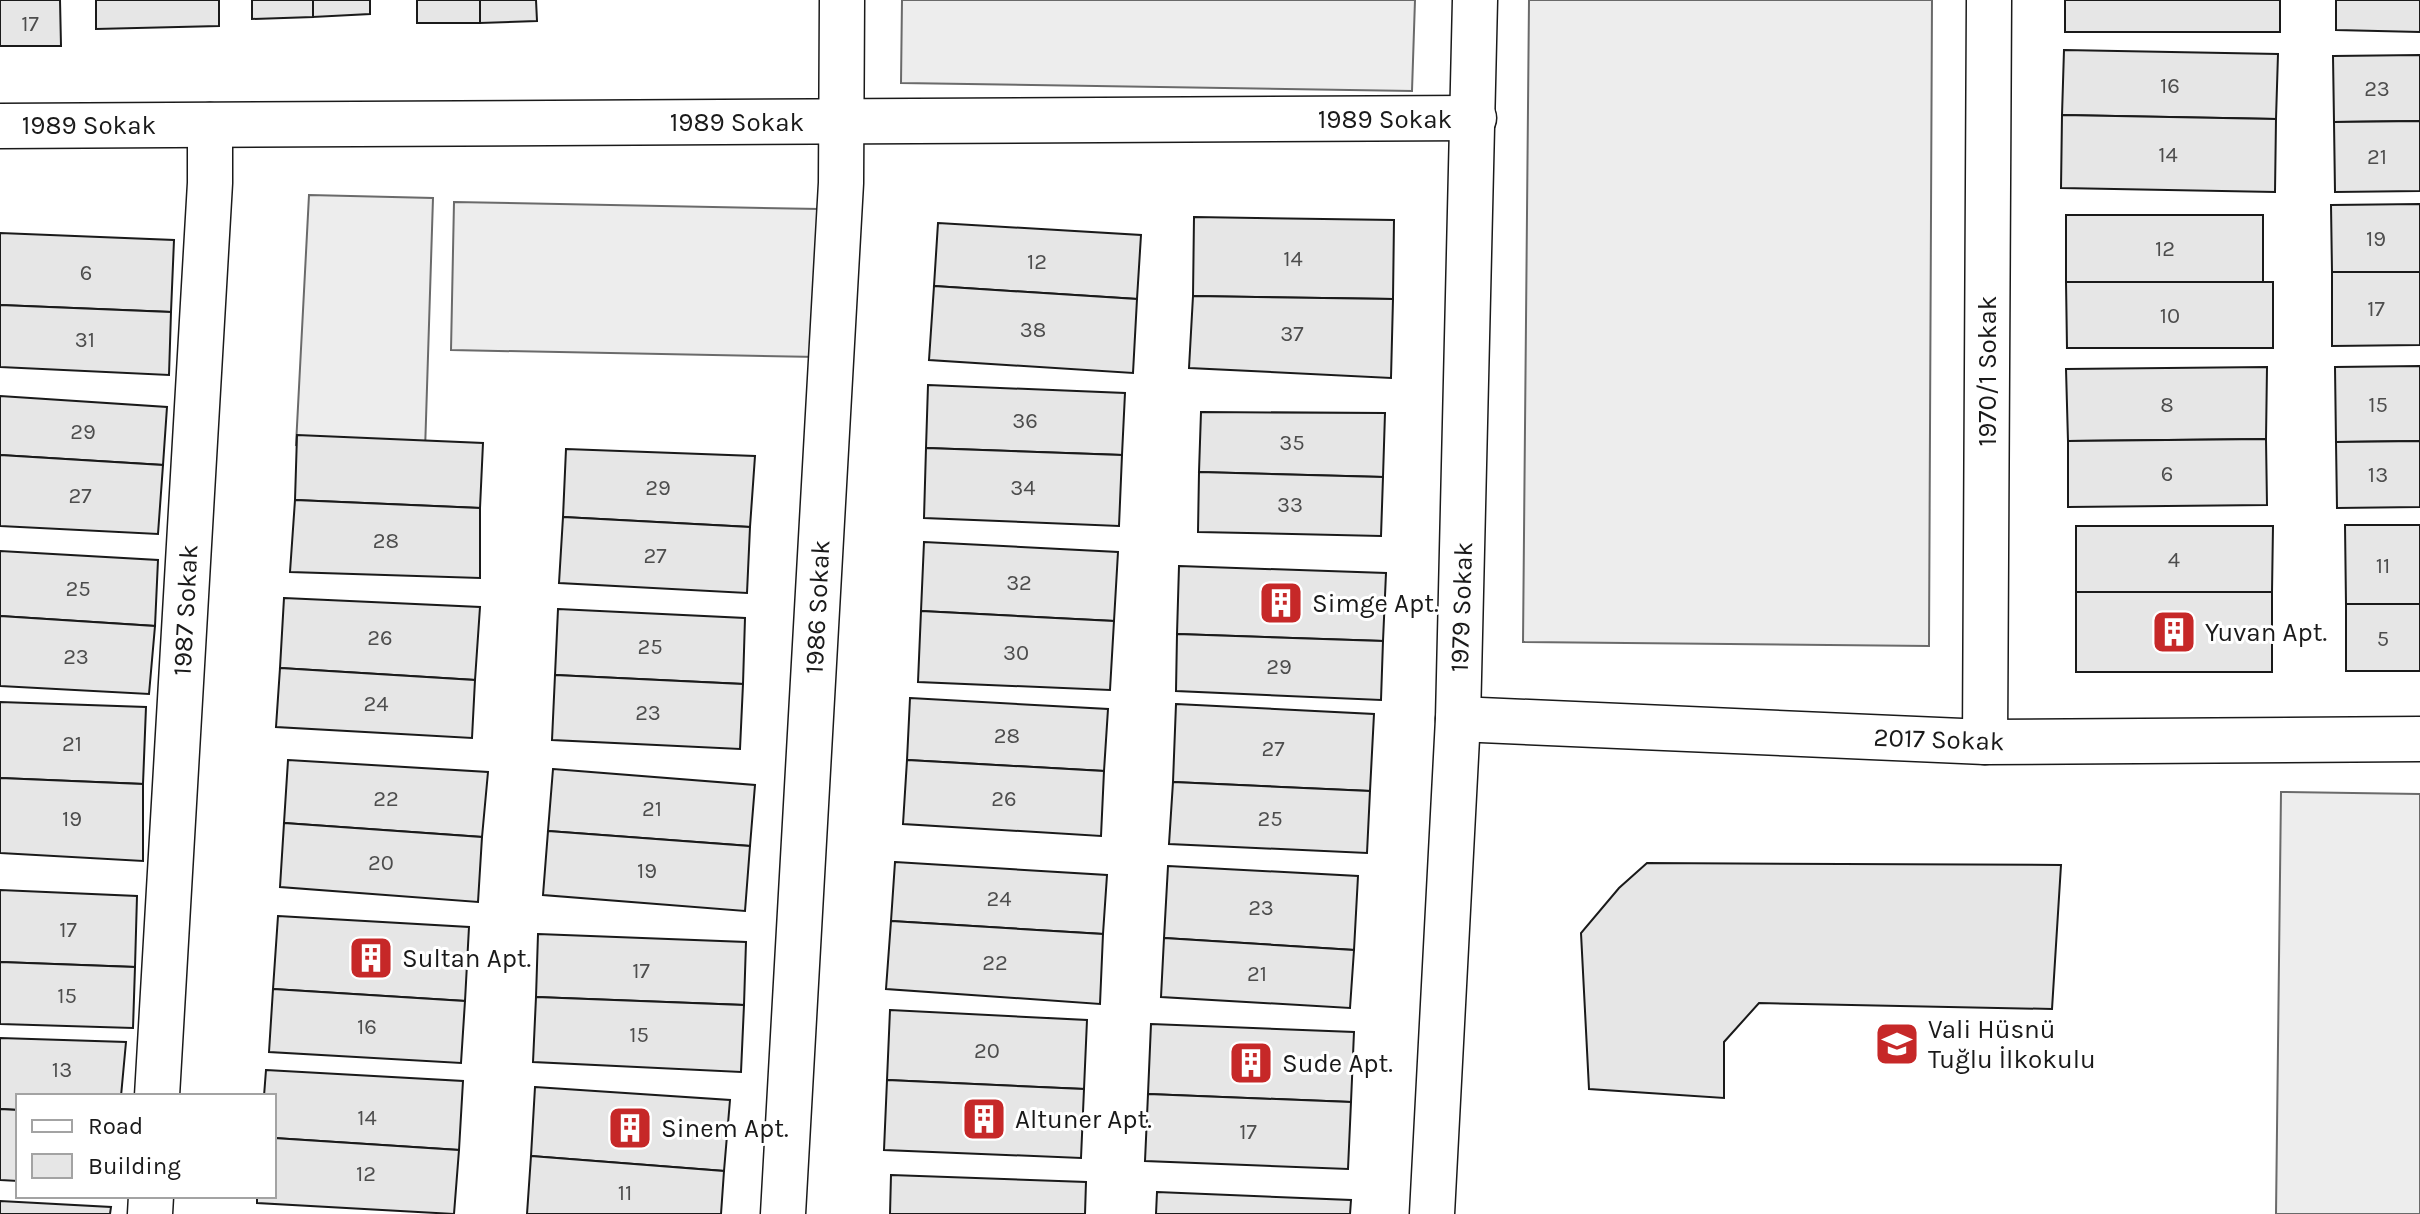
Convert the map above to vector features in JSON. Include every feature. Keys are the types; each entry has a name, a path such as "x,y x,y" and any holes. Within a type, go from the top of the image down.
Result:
{"street":[{"name":"1986 Sokak","path":"783,1214 843,122 842,0"},
{"name":"1979 Sokak","path":"1432,1214 1458,719 1475,0"},
{"name":"1970/1 Sokak","path":"1985,742 1989,0"},
{"name":"1989 Sokak","path":"0,126 1474,118"},
{"name":"1987 Sokak","path":"157,1094 210,183 210,125"},
{"name":"2017 Sokak","path":"1458,719 1985,742 2420,739"}],"shaded area":[{"path":"902,0 1415,0 1412,91 901,83"},
{"path":"1529,0 1932,0 1929,646 1523,642"},
{"path":"309,195 433,198 425,451 296,445"},
{"path":"454,202 820,209 818,357 451,350"},
{"path":"2281,792 2420,794 2420,1214 2276,1214"}],"building":[{"path":"0,0 60,0 61,46 0,46"},
{"path":"96,0 219,0 219,26 96,29"},
{"path":"252,0 313,0 313,17 252,19"},
{"path":"313,0 370,0 370,14 313,17"},
{"path":"417,0 480,0 480,23 417,23"},
{"path":"480,0 536,0 537,21 480,23"},
{"path":"2065,0 2280,0 2280,32 2065,32"},
{"path":"2336,0 2420,0 2420,32 2336,30"},
{"path":"2064,50 2278,54 2276,119 2062,115"},
{"path":"2420,55 2420,121 2334,122 2333,56"},
{"path":"2062,115 2276,119 2275,192 2061,188"},
{"path":"2420,121 2420,191 2335,192 2334,122"},
{"path":"2420,204 2420,272 2332,272 2331,205"},
{"path":"2066,215 2263,215 2263,282 2066,282"},
{"path":"1194,217 1394,220 1393,299 1193,296"},
{"path":"938,223 1141,235 1137,299 934,286"},
{"path":"0,233 174,240 171,312 0,305"},
{"path":"2332,272 2420,272 2420,345 2332,346"},
{"path":"2066,282 2273,282 2273,348 2067,348"},
{"path":"934,286 1137,299 1133,373 929,360"},
{"path":"1193,296 1393,299 1391,378 1189,368"},
{"path":"0,305 171,312 169,375 0,367"},
{"path":"2420,366 2420,441 2336,442 2335,367"},
{"path":"2267,367 2266,439 2068,441 2066,369"},
{"path":"928,385 1125,393 1122,455 926,448"},
{"path":"0,396 167,407 163,465 0,455"},
{"path":"1201,412 1385,413 1383,477 1199,472"},
{"path":"297,435 483,443 480,508 295,500"},
{"path":"2266,439 2267,505 2068,507 2068,441"},
{"path":"2420,441 2420,507 2337,508 2336,442"},
{"path":"926,448 1122,455 1119,526 924,518"},
{"path":"566,449 755,456 750,527 563,517"},
{"path":"0,455 163,465 158,534 0,526"},
{"path":"1199,472 1383,477 1381,536 1198,532"},
{"path":"295,500 480,508 480,578 290,572"},
{"path":"563,517 750,527 747,593 559,583"},
{"path":"2345,525 2420,525 2420,604 2346,604"},
{"path":"2076,526 2273,526 2272,592 2076,592"},
{"path":"924,542 1118,552 1114,621 921,611"},
{"path":"0,551 158,560 155,626 0,616"},
{"name":"Simge Apt.","path":"1179,566 1386,573 1383,641 1177,634"},
{"name":"Yuvan Apt.","path":"2076,592 2272,592 2272,672 2076,672"},
{"path":"284,598 480,607 475,680 280,668"},
{"path":"2346,604 2420,604 2420,671 2346,671"},
{"path":"558,609 745,618 743,684 555,675"},
{"path":"921,611 1114,621 1110,690 918,682"},
{"path":"0,616 155,626 149,694 0,686"},
{"path":"1177,634 1383,641 1381,700 1176,691"},
{"path":"280,668 475,680 472,738 276,727"},
{"path":"555,675 743,684 740,749 552,740"},
{"path":"910,698 1108,709 1104,771 907,760"},
{"path":"0,702 146,707 143,784 0,778"},
{"path":"1176,704 1374,714 1370,791 1173,782"},
{"path":"288,760 488,772 482,837 284,823"},
{"path":"907,760 1104,771 1101,836 903,824"},
{"path":"553,769 755,785 750,846 548,831"},
{"path":"0,778 143,784 143,861 0,853"},
{"path":"1173,782 1370,791 1367,853 1169,844"},
{"path":"284,823 482,837 478,902 280,887"},
{"path":"548,831 750,846 745,911 543,895"},
{"path":"895,862 1107,875 1103,934 891,921"},
{"path":"1647,863 2061,865 2052,1009 1759,1003 1724,1042 1724,1098 1589,1089 1581,933 1619,888"},
{"path":"1168,866 1358,876 1354,950 1164,938"},
{"path":"0,890 137,896 135,967 0,962"},
{"name":"Sultan Apt.","path":"278,916 469,927 465,1001 273,989"},
{"path":"891,921 1103,934 1100,1004 886,989"},
{"path":"538,934 746,942 744,1005 536,997"},
{"path":"1164,938 1354,950 1350,1008 1161,997"},
{"path":"0,962 135,967 133,1028 0,1024"},
{"path":"273,989 465,1001 461,1063 269,1052"},
{"path":"536,997 744,1005 741,1072 533,1062"},
{"path":"890,1010 1087,1020 1084,1089 887,1080"},
{"name":"Sude Apt.","path":"1151,1024 1354,1032 1351,1102 1148,1094"},
{"path":"0,1038 126,1042 121,1094 16,1094 16,1110 0,1109"},
{"path":"266,1070 463,1081 459,1150 276,1138 276,1094 264,1094"},
{"name":"Altuner Apt.","path":"887,1080 1084,1089 1081,1158 884,1150"},
{"name":"Sinem Apt.","path":"535,1087 730,1100 724,1171 531,1156"},
{"path":"1148,1094 1351,1102 1348,1169 1145,1161"},
{"path":"0,1109 16,1110 16,1181 0,1180"},
{"path":"276,1138 459,1150 454,1214 257,1203 257,1198 276,1198"},
{"path":"531,1156 724,1171 721,1214 527,1214"},
{"path":"891,1175 1086,1182 1085,1214 890,1214"},
{"path":"1157,1192 1351,1200 1350,1214 1156,1214"},
{"path":"0,1201 111,1207 110,1214 0,1214"}],"place":[{"name":"Simge Apt.","path":"1281,603"},
{"name":"Yuvan Apt.","path":"2174,632"},
{"name":"Sultan Apt.","path":"371,958"},
{"name":"Vali Hüsnü Tuğlu İlkokulu","path":"1897,1044"},
{"name":"Sude Apt.","path":"1251,1063"},
{"name":"Altuner Apt.","path":"984,1119"},
{"name":"Sinem Apt.","path":"630,1128"}]}
